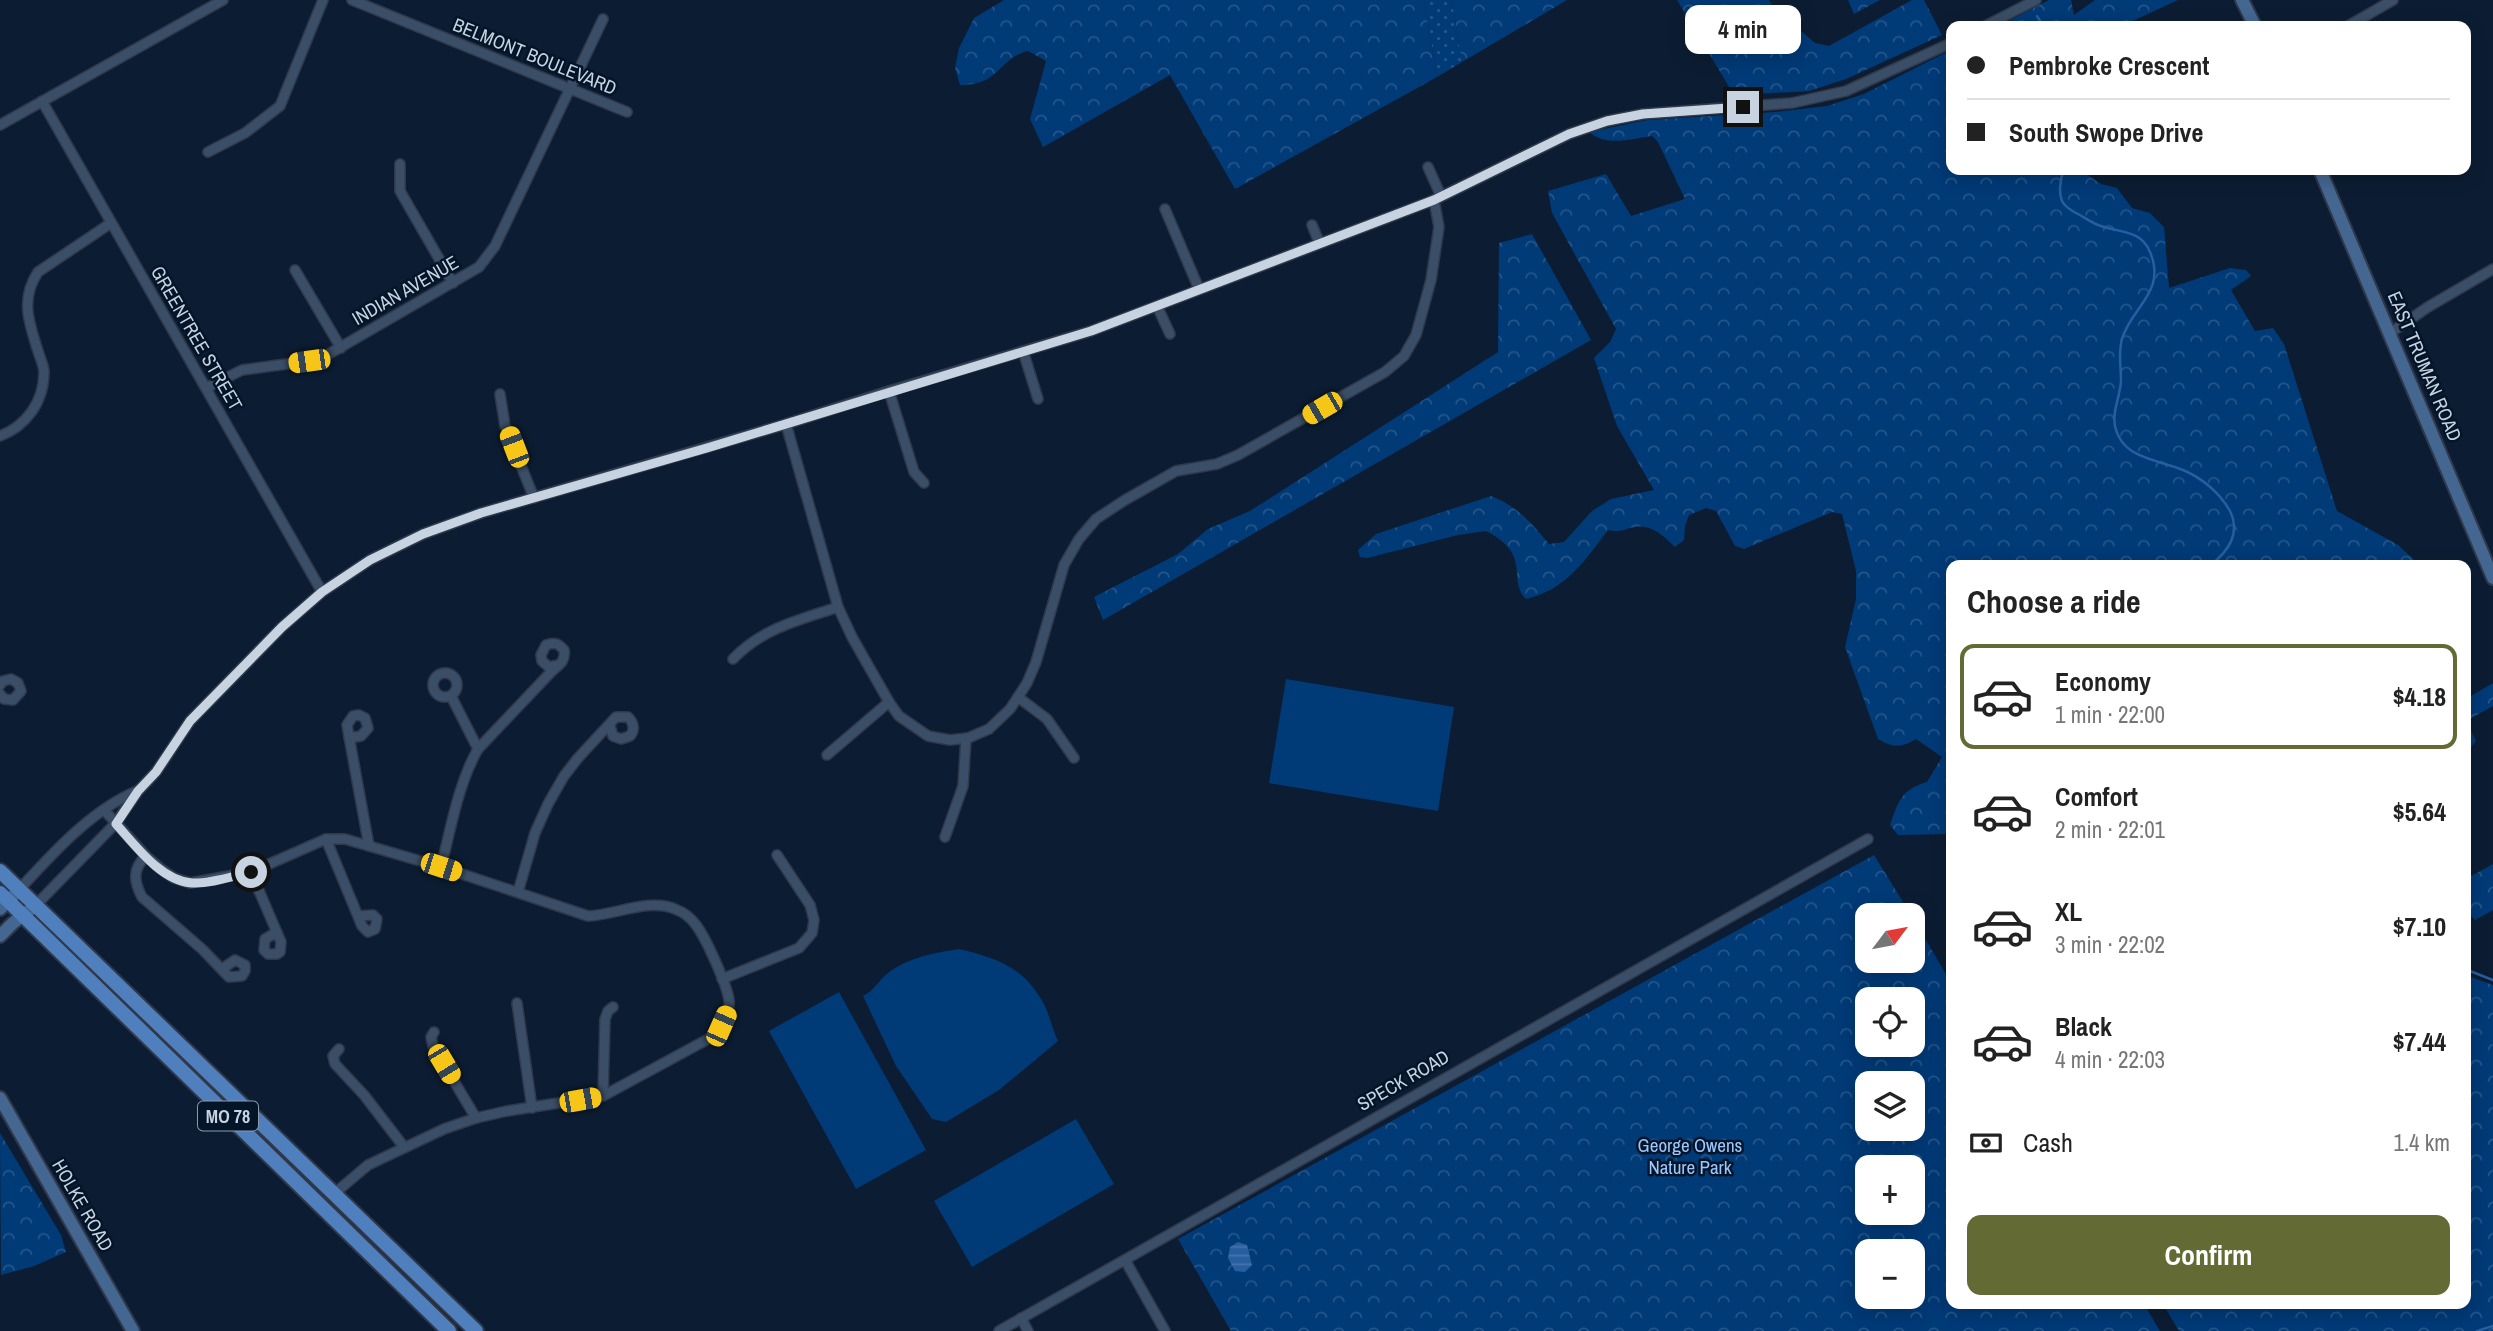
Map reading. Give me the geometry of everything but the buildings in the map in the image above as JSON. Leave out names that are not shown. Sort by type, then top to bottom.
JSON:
[{"type":"main road","points":[[2242,0],[2252,21]]},
{"type":"main road","name":"EAST TRUMAN ROAD","points":[[2322,175],[2493,578]]},
{"type":"main road","name":"MO 78","points":[[0,871],[7,899],[23,916],[449,1331]]},
{"type":"main road","name":"MO 78","points":[[7,899],[35,906],[476,1331]]},
{"type":"main road","points":[[0,936],[35,906]]},
{"type":"main road","name":"HOLKE ROAD","points":[[0,1098],[133,1331]]},
{"type":"street","points":[[0,125],[223,0]]},
{"type":"street","points":[[208,152],[244,133],[280,106],[323,0]]},
{"type":"street","name":"BELMONT BOULEVARD","points":[[352,0],[627,112]]},
{"type":"street","points":[[1995,21],[2036,0]]},
{"type":"street","points":[[2357,21],[2393,0]]},
{"type":"street","name":"INDIAN AVENUE","points":[[206,388],[242,370],[309,361],[341,348],[479,267],[495,246],[603,19]]},
{"type":"street","points":[[35,906],[116,824],[138,791],[156,772],[190,721],[282,627],[322,592],[370,560],[423,534],[481,513],[1091,331],[1438,198],[1569,134],[1607,121],[1643,114],[1792,103],[1846,91],[1946,45]]},
{"type":"street","name":"GREENTREE STREET","points":[[42,101],[322,592]]},
{"type":"street","points":[[400,163],[400,191],[453,283]]},
{"type":"street","points":[[786,424],[838,607],[898,716],[928,736],[950,740],[966,738],[989,729],[1010,709],[1027,683],[1036,662],[1063,565],[1079,539],[1096,520],[1176,471],[1217,464],[1237,455],[1385,372],[1404,356],[1416,335],[1431,280],[1439,227],[1438,198],[1428,167]]},
{"type":"street","points":[[1165,209],[1199,289]]},
{"type":"street","points":[[0,436],[18,428],[32,412],[41,393],[44,371],[26,307],[33,280],[38,272],[111,223]]},
{"type":"street","points":[[1312,225],[1319,242]]},
{"type":"street","points":[[2390,332],[2493,269]]},
{"type":"street","points":[[295,270],[341,348]]},
{"type":"street","points":[[1157,306],[1170,334]]},
{"type":"street","points":[[1023,351],[1038,399]]},
{"type":"street","points":[[889,391],[914,472],[924,483]]},
{"type":"street","points":[[500,394],[505,426],[534,498]]},
{"type":"street","points":[[733,659],[746,645],[766,631],[838,607]]},
{"type":"street","points":[[441,867],[462,788],[478,749],[559,665]]},
{"type":"street","points":[[0,685],[7,679],[18,683],[19,695],[8,701],[0,711]]},
{"type":"street","points":[[0,694],[8,701]]},
{"type":"street","points":[[451,696],[478,749]]},
{"type":"street","points":[[1018,697],[1047,719],[1074,758]]},
{"type":"street","points":[[827,755],[889,702]]},
{"type":"street","points":[[518,892],[535,833],[548,804],[578,758],[610,726]]},
{"type":"street","points":[[349,738],[369,846]]},
{"type":"street","points":[[945,837],[963,786],[966,738]]},
{"type":"street","points":[[7,899],[62,844],[103,810],[138,791]]},
{"type":"street","points":[[103,810],[146,856],[174,878],[190,883],[251,872],[326,839],[345,839],[441,867],[589,916],[608,915],[644,906],[676,909],[697,926],[722,979],[729,1001],[728,1012],[721,1026],[710,1038],[603,1096],[476,1118],[404,1147],[368,1165],[335,1193]]},
{"type":"street","points":[[326,839],[358,916]]},
{"type":"street","name":"SPECK ROAD","points":[[999,1331],[1868,839]]},
{"type":"street","points":[[722,979],[799,948],[812,933],[814,920],[810,905],[777,855]]},
{"type":"street","points":[[146,856],[135,872],[136,886],[142,897],[222,969]]},
{"type":"street","points":[[251,872],[277,932]]},
{"type":"street","points":[[517,1003],[532,1108]]},
{"type":"street","points":[[603,1096],[606,1019],[608,1011],[613,1007]]},
{"type":"street","points":[[434,1032],[431,1037],[433,1046],[476,1118]]},
{"type":"street","points":[[339,1049],[333,1056],[335,1064],[364,1095],[404,1147]]},
{"type":"street","points":[[1125,1260],[1164,1331]]},
{"type":"street","points":[[1021,1318],[1028,1331]]},
{"type":"green space","points":[[1004,0],[1424,0],[1437,77],[1235,189],[1170,75],[1043,147],[1030,119],[1046,61],[1028,51],[1010,59],[984,81],[960,85],[955,68],[959,48],[974,18]]},
{"type":"green space","points":[[1424,0],[1452,0],[1462,62],[1437,77]]},
{"type":"green space","points":[[1452,0],[1567,0],[1462,62]]},
{"type":"green space","points":[[1677,0],[1769,0],[1781,20],[1800,30],[1815,43],[1829,46],[1912,0],[1924,0],[1942,35],[1846,79],[1809,91],[1734,95]]},
{"type":"green space","points":[[1848,0],[1880,0],[1854,14]]},
{"type":"green space","points":[[2049,0],[2071,0],[2074,15],[2095,0],[2178,0],[2133,21],[2009,21]]},
{"type":"green space","points":[[1946,53],[1946,175],[2088,175],[2101,184],[2117,188],[2132,208],[2150,213],[2164,227],[2169,288],[2230,268],[2246,270],[2251,276],[2231,290],[2255,331],[2273,328],[2284,344],[2337,511],[2398,545],[2414,560],[1946,560],[1946,834],[1898,835],[1890,825],[1902,797],[1927,782],[1942,757],[1916,739],[1897,746],[1878,739],[1845,647],[1856,599],[1856,571],[1842,514],[1832,512],[1744,549],[1735,546],[1716,511],[1706,508],[1689,515],[1684,540],[1675,547],[1649,528],[1608,530],[1582,563],[1563,581],[1540,595],[1526,599],[1518,584],[1514,558],[1509,549],[1486,531],[1458,535],[1367,558],[1360,557],[1358,550],[1376,534],[1491,496],[1523,516],[1549,544],[1564,542],[1592,511],[1611,499],[1654,490],[1617,426],[1594,358],[1610,342],[1616,329],[1552,213],[1548,191],[1606,174],[1631,216],[1685,199],[1658,142],[1652,136],[1611,141],[1589,132],[1648,120],[1827,106],[1864,94]]},
{"type":"green space","points":[[1532,234],[1591,340],[1103,620],[1094,597],[1178,554],[1208,529],[1250,511],[1498,352],[1499,243]]},
{"type":"green space","points":[[1286,679],[1454,707],[1438,811],[1269,783]]},
{"type":"green space","points":[[2493,683],[2493,706],[2471,718],[2471,696]]},
{"type":"green space","points":[[2471,731],[2476,741],[2471,747]]},
{"type":"green space","name":"George Owens Nature Park","points":[[1874,855],[1904,903],[1855,903],[1855,973],[1925,973],[1925,939],[1946,974],[1946,1309],[2147,1309],[2160,1331],[1231,1331],[1178,1239]]},
{"type":"green space","points":[[2493,864],[2493,910],[2475,920],[2471,916],[2471,876]]},
{"type":"green space","points":[[959,949],[986,956],[1008,966],[1028,981],[1044,1004],[1058,1041],[999,1090],[946,1122],[932,1119],[896,1066],[863,996],[888,973],[904,963]]},
{"type":"green space","points":[[2471,977],[2493,985],[2493,1331],[2179,1331],[2166,1309],[2471,1309]]},
{"type":"green space","points":[[839,992],[926,1150],[856,1189],[769,1031]]},
{"type":"green space","points":[[1076,1119],[1114,1184],[972,1267],[934,1201]]},
{"type":"green space","points":[[0,1133],[61,1235],[66,1252],[34,1266],[1,1275]]},
{"type":"shaded area","points":[[1238,1242],[1247,1245],[1252,1265],[1245,1272],[1235,1271],[1228,1258],[1230,1247]]},
{"type":"waterway","points":[[2037,16],[2040,21]]},
{"type":"waterway","points":[[2062,175],[2060,193],[2067,207],[2098,225],[2136,236],[2150,252],[2154,266],[2151,289],[2126,328],[2121,344],[2121,381],[2115,416],[2116,430],[2131,450],[2190,473],[2210,487],[2226,504],[2233,519],[2233,535],[2227,548],[2216,560]]},
{"type":"waterway","points":[[2471,971],[2493,980]]},
{"type":"waterway","points":[[2477,1331],[2493,1326]]},
{"type":"route","points":[[251,872],[206,882],[190,883],[174,878],[146,856],[116,824],[138,791],[156,772],[190,721],[236,673],[322,592],[370,560],[423,534],[481,513],[587,484],[1091,331],[1434,200],[1569,134],[1607,121],[1643,114],[1743,107]]}]
